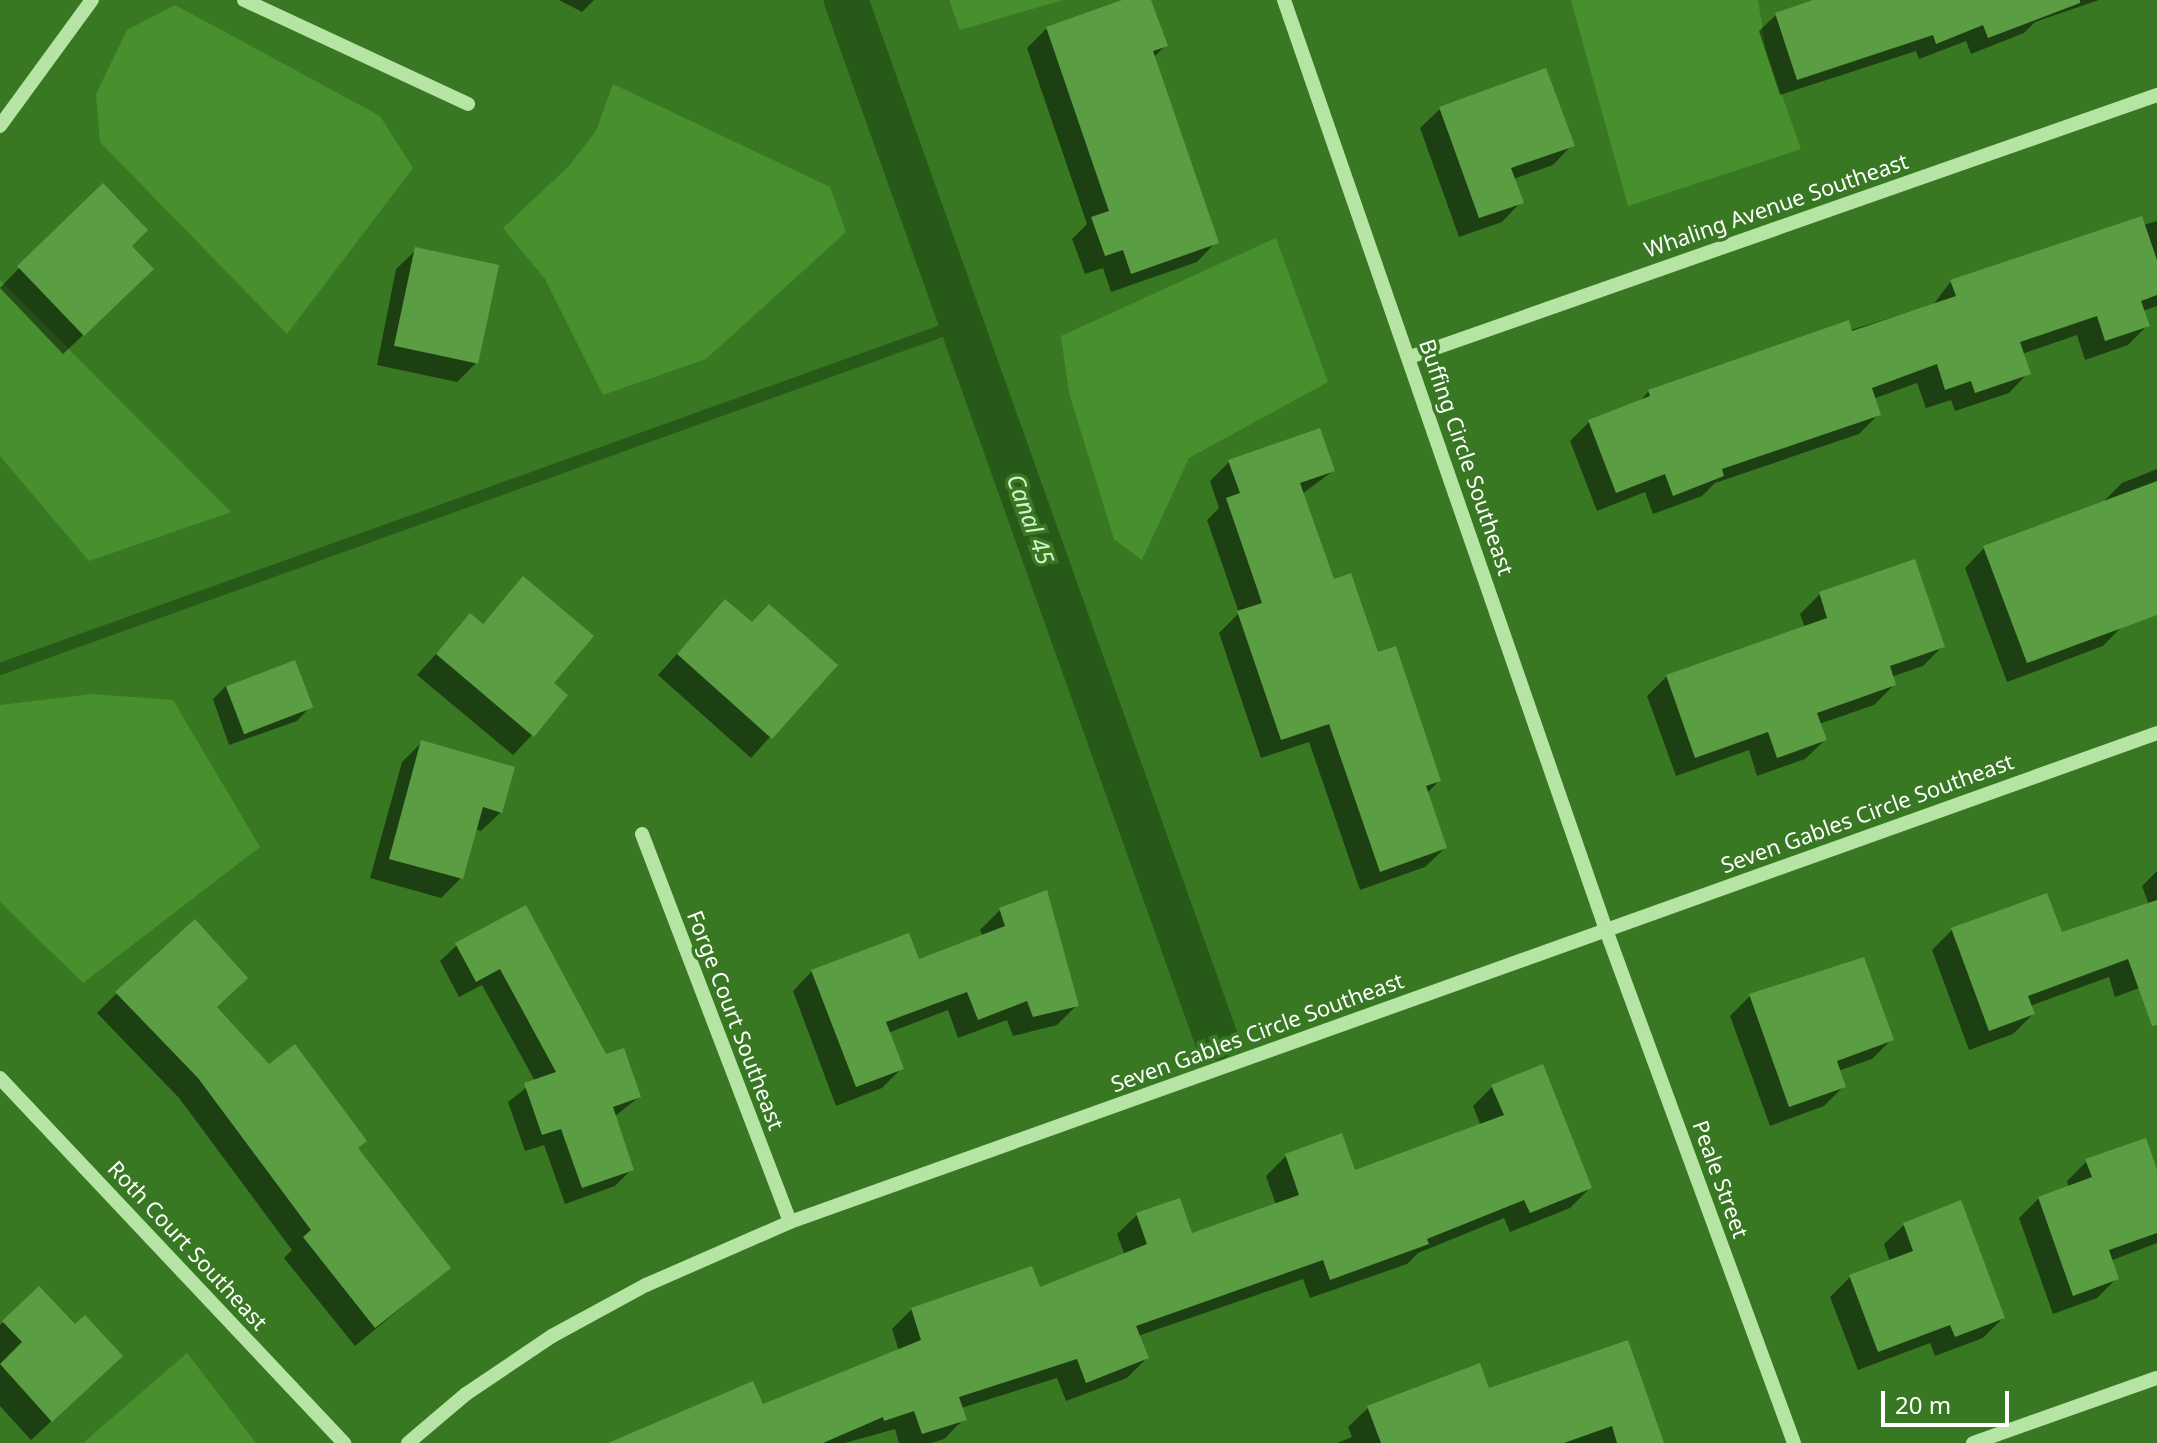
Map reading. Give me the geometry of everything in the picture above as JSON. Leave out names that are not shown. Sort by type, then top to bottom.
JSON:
[{"type":"street","points":[[0,126],[92,0]]},
{"type":"street","points":[[244,0],[468,104]]},
{"type":"street","name":"Buffing Circle Southeast","points":[[1284,0],[1606,930]]},
{"type":"street","name":"Whaling Avenue Southeast","points":[[1410,357],[2157,95]]},
{"type":"street","name":"Seven Gables Circle Southeast","points":[[408,1443],[466,1394],[552,1336],[646,1285],[790,1222],[2157,733]]},
{"type":"street","name":"Forge Court Southeast","points":[[642,834],[790,1222]]},
{"type":"street","name":"Peale Street","points":[[1606,930],[1794,1443]]},
{"type":"street","name":"Roth Court Southeast","points":[[0,1078],[344,1443]]},
{"type":"street","points":[[1973,1443],[2157,1378]]},
{"type":"green space","points":[[949,0],[1063,0],[960,30]]},
{"type":"green space","points":[[1571,0],[1758,0],[1766,50],[1801,149],[1628,206]]},
{"type":"green space","points":[[175,5],[380,116],[413,168],[287,334],[100,142],[96,94],[127,30]]},
{"type":"green space","points":[[613,84],[830,187],[846,232],[706,359],[603,395],[545,279],[503,228],[568,167],[596,131]]},
{"type":"green space","points":[[1276,238],[1328,382],[1189,458],[1142,560],[1114,539],[1069,393],[1061,336]]},
{"type":"green space","points":[[0,280],[231,512],[89,561],[0,456]]},
{"type":"green space","points":[[92,694],[173,700],[260,847],[83,983],[0,902],[0,705]]},
{"type":"green space","points":[[187,1353],[256,1443],[83,1443]]},
{"type":"building","points":[[1122,0],[1151,0],[1168,46],[1153,51],[1219,243],[1131,274],[1123,250],[1105,256],[1091,217],[1109,211],[1046,27]]},
{"type":"building","points":[[1813,0],[2080,0],[2080,3],[1988,38],[1983,25],[1936,44],[1933,35],[1797,80],[1775,13]]},
{"type":"building","points":[[1546,68],[1575,146],[1511,168],[1524,203],[1479,218],[1439,107]]},
{"type":"building","points":[[103,183],[148,230],[132,246],[154,269],[84,336],[17,266]]},
{"type":"building","points":[[2142,216],[2157,260],[2157,295],[2141,301],[2150,326],[2105,341],[2097,316],[2020,342],[2031,374],[1975,393],[1971,381],[1945,390],[1937,364],[1872,388],[1881,415],[1722,469],[1724,476],[1673,496],[1665,474],[1616,493],[1588,420],[1650,396],[1648,390],[1849,320],[1852,331],[1956,296],[1950,280]]},
{"type":"building","points":[[415,247],[499,265],[478,364],[394,346]]},
{"type":"building","points":[[1320,428],[1335,471],[1300,483],[1334,579],[1351,573],[1378,652],[1396,646],[1441,781],[1426,786],[1447,848],[1380,872],[1329,724],[1281,740],[1237,611],[1262,603],[1226,498],[1240,493],[1228,460]]},
{"type":"building","points":[[2157,481],[2157,615],[2027,663],[1983,546]]},
{"type":"building","points":[[1915,559],[1945,647],[1890,666],[1896,685],[1817,713],[1827,740],[1777,758],[1768,732],[1695,758],[1666,675],[1827,618],[1819,592]]},
{"type":"building","points":[[523,576],[594,636],[554,683],[568,695],[534,737],[436,654],[470,613],[483,624]]},
{"type":"building","points":[[725,599],[752,622],[769,604],[838,665],[772,739],[677,654]]},
{"type":"building","points":[[295,660],[313,708],[244,734],[226,687]]},
{"type":"building","points":[[421,740],[515,767],[502,813],[483,807],[463,879],[389,859]]},
{"type":"building","points":[[1047,890],[1079,1006],[1033,1017],[1027,1001],[978,1020],[967,992],[886,1022],[904,1069],[856,1087],[811,970],[909,933],[919,959],[1005,926],[999,908]]},
{"type":"building","points":[[2047,893],[2062,932],[2157,900],[2157,1025],[2152,1026],[2128,959],[2028,996],[2035,1014],[1989,1031],[1951,928]]},
{"type":"building","points":[[526,905],[606,1054],[624,1048],[641,1097],[613,1107],[634,1170],[582,1188],[561,1129],[542,1135],[524,1083],[556,1072],[500,969],[476,982],[455,943]]},
{"type":"building","points":[[195,919],[248,978],[217,1007],[269,1064],[295,1044],[367,1141],[358,1148],[451,1268],[375,1328],[303,1237],[311,1230],[198,1078],[115,992]]},
{"type":"building","points":[[1864,957],[1894,1040],[1837,1061],[1846,1087],[1789,1107],[1749,994]]},
{"type":"building","points":[[1543,1064],[1592,1188],[1530,1213],[1524,1200],[1427,1239],[1429,1244],[1330,1280],[1323,1260],[1136,1326],[1149,1358],[1086,1383],[1077,1359],[959,1397],[967,1420],[922,1434],[914,1411],[884,1421],[883,1417],[823,1443],[608,1443],[753,1381],[763,1404],[921,1340],[911,1308],[1032,1266],[1040,1287],[1147,1244],[1136,1213],[1180,1198],[1192,1233],[1299,1195],[1285,1154],[1342,1133],[1355,1170],[1504,1115],[1491,1085]]},
{"type":"building","points":[[2146,1138],[2157,1170],[2157,1233],[2109,1250],[2119,1279],[2073,1296],[2038,1197],[2092,1177],[2085,1159]]},
{"type":"building","points":[[1961,1200],[2005,1318],[1955,1337],[1950,1325],[1878,1352],[1849,1275],[1913,1251],[1903,1223]]},
{"type":"building","points":[[39,1286],[75,1324],[85,1315],[123,1356],[52,1422],[0,1364],[22,1342],[2,1321]]},
{"type":"building","points":[[1628,1340],[1664,1443],[1617,1443],[1612,1426],[1564,1443],[1381,1443],[1367,1406],[1480,1363],[1489,1388]]},
{"type":"waterway","name":"Canal 45","points":[[846,0],[1216,1038]]},
{"type":"waterway","points":[[0,669],[961,324]]}]
